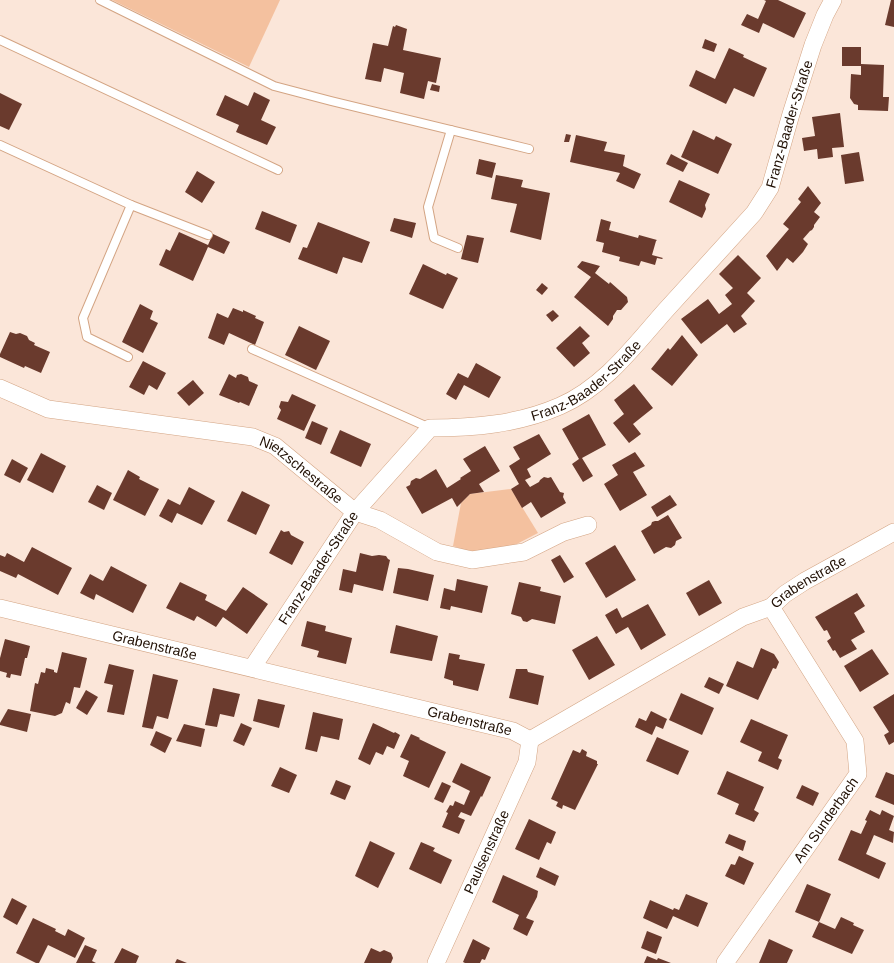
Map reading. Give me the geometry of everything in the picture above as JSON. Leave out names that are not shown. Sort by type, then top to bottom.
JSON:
[{"type":"street","name":"Franz-Baader-Straße","points":[[252,668],[355,512],[430,428],[468,428],[520,420],[561,406],[594,386],[624,357],[754,212],[770,188],[813,45],[825,15],[833,0]]},
{"type":"street","name":"Nietzschestraße","points":[[0,388],[48,409],[253,438],[275,446],[355,512],[380,520],[437,552],[472,560],[524,552],[564,532],[588,525]]},
{"type":"street","name":"Grabenstraße","points":[[0,608],[512,731],[530,740],[743,617],[771,607],[785,594],[805,581],[894,532]]},
{"type":"street","name":"Am Sunderbach","points":[[725,963],[858,774],[855,741],[771,607]]},
{"type":"street","name":"Paulsenstraße","points":[[436,963],[527,762],[530,740]]},
{"type":"lane","points":[[100,0],[274,86],[529,149]]},
{"type":"lane","points":[[0,40],[278,170]]},
{"type":"lane","points":[[451,130],[428,207],[434,238],[458,248]]},
{"type":"lane","points":[[0,145],[131,205],[208,235]]},
{"type":"lane","points":[[128,357],[87,337],[84,318],[131,205]]},
{"type":"lane","points":[[252,349],[430,428]]},
{"type":"shaded area","points":[[112,0],[280,0],[249,67]]},
{"type":"shaded area","points":[[511,489],[538,533],[511,547],[481,552],[465,550],[453,546],[461,503],[470,494]]},
{"type":"building","points":[[764,0],[778,0],[806,13],[794,38],[763,23],[759,33],[741,25],[747,14],[758,19],[766,1]]},
{"type":"building","points":[[891,0],[894,0],[894,27],[885,25]]},
{"type":"building","points":[[396,25],[407,29],[403,50],[441,58],[436,83],[428,81],[424,99],[400,93],[404,73],[384,68],[381,82],[365,79],[373,43],[388,46],[393,26],[395,27]]},
{"type":"building","points":[[705,39],[717,44],[714,52],[702,48]]},
{"type":"building","points":[[842,47],[861,47],[861,64],[884,65],[883,97],[889,97],[888,111],[858,110],[858,105],[854,104],[850,98],[851,74],[861,75],[861,66],[842,66]]},
{"type":"building","points":[[729,48],[744,55],[743,57],[767,68],[754,97],[734,88],[726,104],[689,86],[696,70],[715,79]]},
{"type":"building","points":[[432,84],[440,86],[439,92],[430,90]]},
{"type":"building","points":[[254,92],[270,100],[261,120],[276,127],[267,145],[236,132],[239,125],[216,115],[225,95],[248,106]]},
{"type":"building","points":[[0,93],[22,104],[9,130],[0,126]]},
{"type":"building","points":[[840,113],[844,147],[832,148],[833,157],[818,159],[817,149],[804,151],[802,138],[815,136],[812,117]]},
{"type":"building","points":[[693,130],[714,140],[716,136],[732,144],[718,174],[681,157]]},
{"type":"building","points":[[566,134],[571,135],[569,142],[564,142]]},
{"type":"building","points":[[576,135],[607,142],[604,151],[625,155],[623,166],[641,174],[634,189],[616,181],[620,173],[570,162]]},
{"type":"building","points":[[859,152],[864,181],[845,184],[841,155]]},
{"type":"building","points":[[671,154],[688,163],[683,172],[666,164]]},
{"type":"building","points":[[479,159],[496,163],[492,178],[476,174]]},
{"type":"building","points":[[197,171],[215,182],[202,203],[185,192]]},
{"type":"building","points":[[496,175],[523,180],[521,187],[550,193],[541,240],[510,232],[517,204],[491,199]]},
{"type":"building","points":[[679,180],[710,194],[705,205],[706,209],[702,218],[669,202]]},
{"type":"building","points":[[808,186],[821,203],[814,212],[820,217],[812,230],[803,239],[808,244],[803,252],[793,263],[787,258],[777,271],[766,256],[789,229],[783,224],[801,202],[798,199]]},
{"type":"building","points":[[262,211],[297,225],[290,243],[255,229]]},
{"type":"building","points":[[394,218],[416,223],[412,238],[390,231]]},
{"type":"building","points":[[601,219],[611,222],[609,230],[638,238],[639,235],[657,240],[652,255],[663,258],[657,258],[655,265],[641,261],[639,266],[619,261],[620,257],[602,252],[604,243],[596,241]]},
{"type":"building","points":[[318,222],[370,242],[362,263],[343,257],[337,274],[298,259],[303,247],[307,248]]},
{"type":"building","points":[[179,232],[208,245],[213,234],[230,242],[224,254],[208,247],[193,281],[159,265],[166,249],[170,251]]},
{"type":"building","points":[[467,235],[484,238],[478,263],[461,259]]},
{"type":"building","points":[[738,255],[761,278],[747,293],[755,301],[741,316],[747,324],[734,333],[727,324],[701,344],[681,319],[708,299],[719,314],[732,304],[725,295],[733,288],[719,274]]},
{"type":"building","points":[[582,261],[600,266],[595,273],[609,284],[610,282],[627,297],[628,302],[621,310],[617,310],[608,326],[574,297],[591,277],[577,267]]},
{"type":"building","points":[[423,264],[446,275],[447,273],[458,278],[443,309],[409,294]]},
{"type":"building","points":[[542,283],[548,288],[542,295],[536,290]]},
{"type":"building","points":[[140,304],[153,311],[150,319],[158,323],[143,353],[122,342]]},
{"type":"building","points":[[233,308],[243,312],[243,310],[256,316],[255,318],[264,322],[255,345],[229,333],[224,345],[208,338],[217,313],[228,318]]},
{"type":"building","points":[[553,310],[559,316],[552,322],[546,315]]},
{"type":"building","points":[[299,326],[330,341],[316,370],[285,355]]},
{"type":"building","points":[[580,326],[590,336],[582,343],[590,353],[574,367],[556,348]]},
{"type":"building","points":[[10,332],[16,334],[20,333],[27,336],[29,340],[35,343],[34,345],[50,352],[41,373],[25,366],[24,368],[0,357]]},
{"type":"building","points":[[682,335],[698,355],[672,386],[651,369],[668,348],[670,350]]},
{"type":"building","points":[[143,361],[166,373],[157,390],[149,385],[144,395],[129,387]]},
{"type":"building","points":[[476,363],[501,377],[489,398],[464,385],[456,400],[446,394],[458,373],[468,378]]},
{"type":"building","points":[[229,374],[236,378],[237,375],[241,374],[248,377],[249,381],[258,385],[249,406],[219,395]]},
{"type":"building","points":[[193,380],[204,393],[189,406],[177,393]]},
{"type":"building","points":[[634,384],[653,408],[633,424],[641,434],[629,443],[613,423],[624,414],[614,400]]},
{"type":"building","points":[[292,394],[316,405],[304,431],[277,419],[281,410],[279,407],[281,401],[288,402]]},
{"type":"building","points":[[589,414],[606,445],[582,458],[593,476],[583,482],[572,464],[579,459],[562,429]]},
{"type":"building","points":[[312,421],[328,428],[321,445],[305,438]]},
{"type":"building","points":[[340,430],[371,444],[361,467],[330,453]]},
{"type":"building","points":[[539,434],[551,454],[527,469],[531,477],[525,480],[530,487],[544,477],[551,477],[560,492],[564,493],[563,497],[566,503],[541,518],[531,502],[522,508],[511,489],[519,484],[509,466],[520,459],[513,447]]},
{"type":"building","points":[[485,446],[500,471],[479,484],[484,492],[470,494],[457,507],[452,498],[422,514],[406,487],[410,485],[411,481],[416,478],[420,479],[436,469],[447,488],[471,471],[463,459]]},
{"type":"building","points":[[635,452],[645,466],[633,472],[647,495],[620,511],[604,484],[618,475],[612,465]]},
{"type":"building","points":[[41,453],[66,466],[53,493],[27,480]]},
{"type":"building","points":[[12,459],[28,468],[20,483],[4,475]]},
{"type":"building","points":[[128,470],[140,477],[139,479],[159,489],[145,516],[113,500]]},
{"type":"building","points":[[97,485],[112,493],[104,510],[88,502]]},
{"type":"building","points":[[189,487],[215,501],[202,525],[177,513],[172,523],[159,516],[168,499],[180,505]]},
{"type":"building","points":[[242,491],[270,505],[256,535],[227,521]]},
{"type":"building","points":[[670,495],[677,505],[657,517],[651,507]]},
{"type":"building","points":[[668,515],[682,538],[676,541],[675,545],[671,548],[666,547],[654,554],[641,531],[651,525],[652,522],[658,521]]},
{"type":"building","points":[[281,530],[284,532],[289,531],[291,535],[304,542],[292,565],[269,553]]},
{"type":"building","points":[[615,545],[636,580],[606,598],[585,563]]},
{"type":"building","points":[[32,547],[72,568],[58,595],[18,574],[16,578],[0,571],[0,555],[5,557],[7,553],[24,562]]},
{"type":"building","points":[[360,553],[372,556],[386,556],[390,560],[383,591],[354,584],[352,593],[339,590],[343,569],[356,572]]},
{"type":"building","points":[[560,555],[574,577],[564,583],[551,560]]},
{"type":"building","points":[[111,566],[147,585],[133,613],[96,594],[94,600],[80,593],[90,574],[103,581]]},
{"type":"building","points":[[398,568],[434,575],[428,601],[393,593]]},
{"type":"building","points":[[457,579],[488,586],[482,613],[451,606],[450,610],[440,608],[444,588],[455,591]]},
{"type":"building","points":[[709,580],[722,603],[699,616],[686,593]]},
{"type":"building","points":[[180,582],[207,595],[205,600],[226,611],[243,587],[268,604],[247,634],[223,617],[216,627],[197,616],[194,621],[166,608]]},
{"type":"building","points":[[519,582],[541,587],[540,591],[561,596],[555,624],[532,619],[527,622],[523,621],[521,617],[511,614]]},
{"type":"building","points":[[857,593],[865,606],[854,613],[865,632],[851,640],[857,649],[840,658],[835,650],[833,651],[827,641],[831,638],[827,630],[824,631],[815,617]]},
{"type":"building","points":[[648,604],[666,635],[641,650],[628,627],[616,634],[605,615],[617,608],[622,618]]},
{"type":"building","points":[[307,621],[326,626],[325,631],[352,638],[346,664],[317,657],[319,651],[301,646]]},
{"type":"building","points":[[396,625],[438,636],[432,661],[390,653]]},
{"type":"building","points":[[597,636],[615,665],[589,680],[572,650]]},
{"type":"building","points":[[5,639],[30,646],[27,658],[25,658],[21,676],[11,674],[10,678],[6,677],[7,673],[0,671],[0,658]]},
{"type":"building","points":[[761,648],[774,654],[779,662],[776,669],[773,668],[758,700],[726,686],[737,661],[753,668]]},
{"type":"building","points":[[872,649],[889,674],[860,692],[844,666]]},
{"type":"building","points":[[62,652],[87,658],[80,688],[74,687],[70,704],[66,702],[62,713],[55,716],[30,711],[35,683],[38,684],[41,672],[45,673],[46,668],[54,670],[54,672],[57,673]]},
{"type":"building","points":[[449,653],[460,655],[459,659],[485,664],[478,691],[453,685],[453,681],[444,678]]},
{"type":"building","points":[[109,664],[134,670],[124,715],[107,712],[113,685],[104,683]]},
{"type":"building","points":[[516,669],[527,669],[528,672],[544,676],[538,705],[509,698]]},
{"type":"building","points":[[153,674],[178,680],[168,719],[157,716],[153,729],[142,727]]},
{"type":"building","points":[[709,677],[724,684],[719,694],[704,687]]},
{"type":"building","points":[[213,688],[240,694],[234,717],[220,714],[217,727],[205,725]]},
{"type":"building","points":[[86,690],[98,697],[87,715],[76,708]]},
{"type":"building","points":[[681,693],[714,708],[702,735],[669,720]]},
{"type":"building","points":[[894,694],[894,742],[889,745],[884,735],[889,732],[873,707]]},
{"type":"building","points":[[258,699],[285,705],[279,728],[253,721]]},
{"type":"building","points":[[8,709],[31,714],[27,732],[0,725]]},
{"type":"building","points":[[651,711],[667,719],[663,729],[656,726],[652,735],[635,727],[639,718],[646,721]]},
{"type":"building","points":[[313,712],[343,719],[339,740],[321,736],[317,752],[305,749]]},
{"type":"building","points":[[751,719],[788,735],[778,758],[782,760],[778,770],[758,761],[762,752],[740,742]]},
{"type":"building","points":[[241,723],[252,728],[244,746],[233,741]]},
{"type":"building","points":[[373,723],[400,735],[394,749],[387,746],[383,755],[376,752],[370,765],[358,759]]},
{"type":"building","points":[[184,724],[205,729],[201,747],[176,741]]},
{"type":"building","points":[[156,731],[172,738],[165,753],[150,745]]},
{"type":"building","points":[[411,734],[446,752],[429,788],[403,776],[409,761],[400,757]]},
{"type":"building","points":[[657,737],[689,751],[678,775],[646,761]]},
{"type":"building","points":[[582,749],[587,752],[586,756],[597,761],[598,764],[575,810],[563,805],[562,809],[556,806],[558,802],[551,799],[573,750],[580,753]]},
{"type":"building","points":[[461,763],[491,777],[471,816],[461,812],[458,817],[465,820],[459,834],[442,827],[448,813],[446,812],[450,805],[453,806],[455,801],[464,805],[470,791],[452,782]]},
{"type":"building","points":[[280,767],[297,775],[289,793],[271,786]]},
{"type":"building","points":[[727,771],[764,787],[754,810],[759,813],[754,822],[735,814],[739,804],[717,794]]},
{"type":"building","points":[[886,772],[894,775],[894,805],[875,797]]},
{"type":"building","points":[[336,780],[351,786],[345,800],[330,794]]},
{"type":"building","points":[[442,782],[451,786],[443,803],[434,799]]},
{"type":"building","points":[[802,785],[819,793],[813,806],[796,798]]},
{"type":"building","points":[[870,810],[880,815],[882,810],[894,816],[889,830],[894,832],[893,843],[874,835],[866,854],[886,863],[879,879],[838,860],[851,830],[861,834]]},
{"type":"building","points":[[529,819],[556,832],[551,844],[547,842],[539,860],[515,849]]},
{"type":"building","points":[[729,834],[746,841],[743,851],[725,843]]},
{"type":"building","points":[[370,841],[395,853],[378,888],[355,876]]},
{"type":"building","points":[[421,842],[435,848],[433,851],[452,860],[441,884],[409,869]]},
{"type":"building","points":[[739,856],[754,863],[744,885],[725,876],[731,864],[735,865]]},
{"type":"building","points":[[540,867],[559,876],[555,886],[536,877]]},
{"type":"building","points":[[503,875],[538,891],[537,897],[526,918],[534,921],[527,936],[513,929],[519,915],[492,902]]},
{"type":"building","points":[[807,884],[831,894],[819,922],[795,912]]},
{"type":"building","points":[[686,894],[708,903],[698,927],[673,916],[667,929],[643,918],[650,900],[673,910],[674,908],[679,910]]},
{"type":"building","points":[[12,898],[27,906],[17,925],[3,917]]},
{"type":"building","points":[[841,917],[864,930],[852,954],[812,937],[819,922],[835,929]]},
{"type":"building","points":[[33,918],[56,929],[55,931],[65,936],[68,929],[85,938],[75,958],[48,945],[39,963],[16,953]]},
{"type":"building","points":[[647,931],[662,937],[656,954],[641,948]]},
{"type":"building","points":[[473,939],[490,948],[485,960],[482,959],[480,963],[465,963],[463,962]]},
{"type":"building","points":[[769,939],[793,950],[787,963],[759,963]]},
{"type":"building","points":[[85,945],[97,950],[92,961],[96,963],[76,963]]},
{"type":"building","points":[[122,948],[139,956],[136,963],[114,963]]},
{"type":"building","points":[[371,948],[380,952],[384,950],[391,953],[393,958],[391,963],[364,963]]},
{"type":"building","points":[[647,956],[657,960],[658,958],[671,963],[644,963]]},
{"type":"building","points":[[177,959],[187,963],[175,963]]}]
